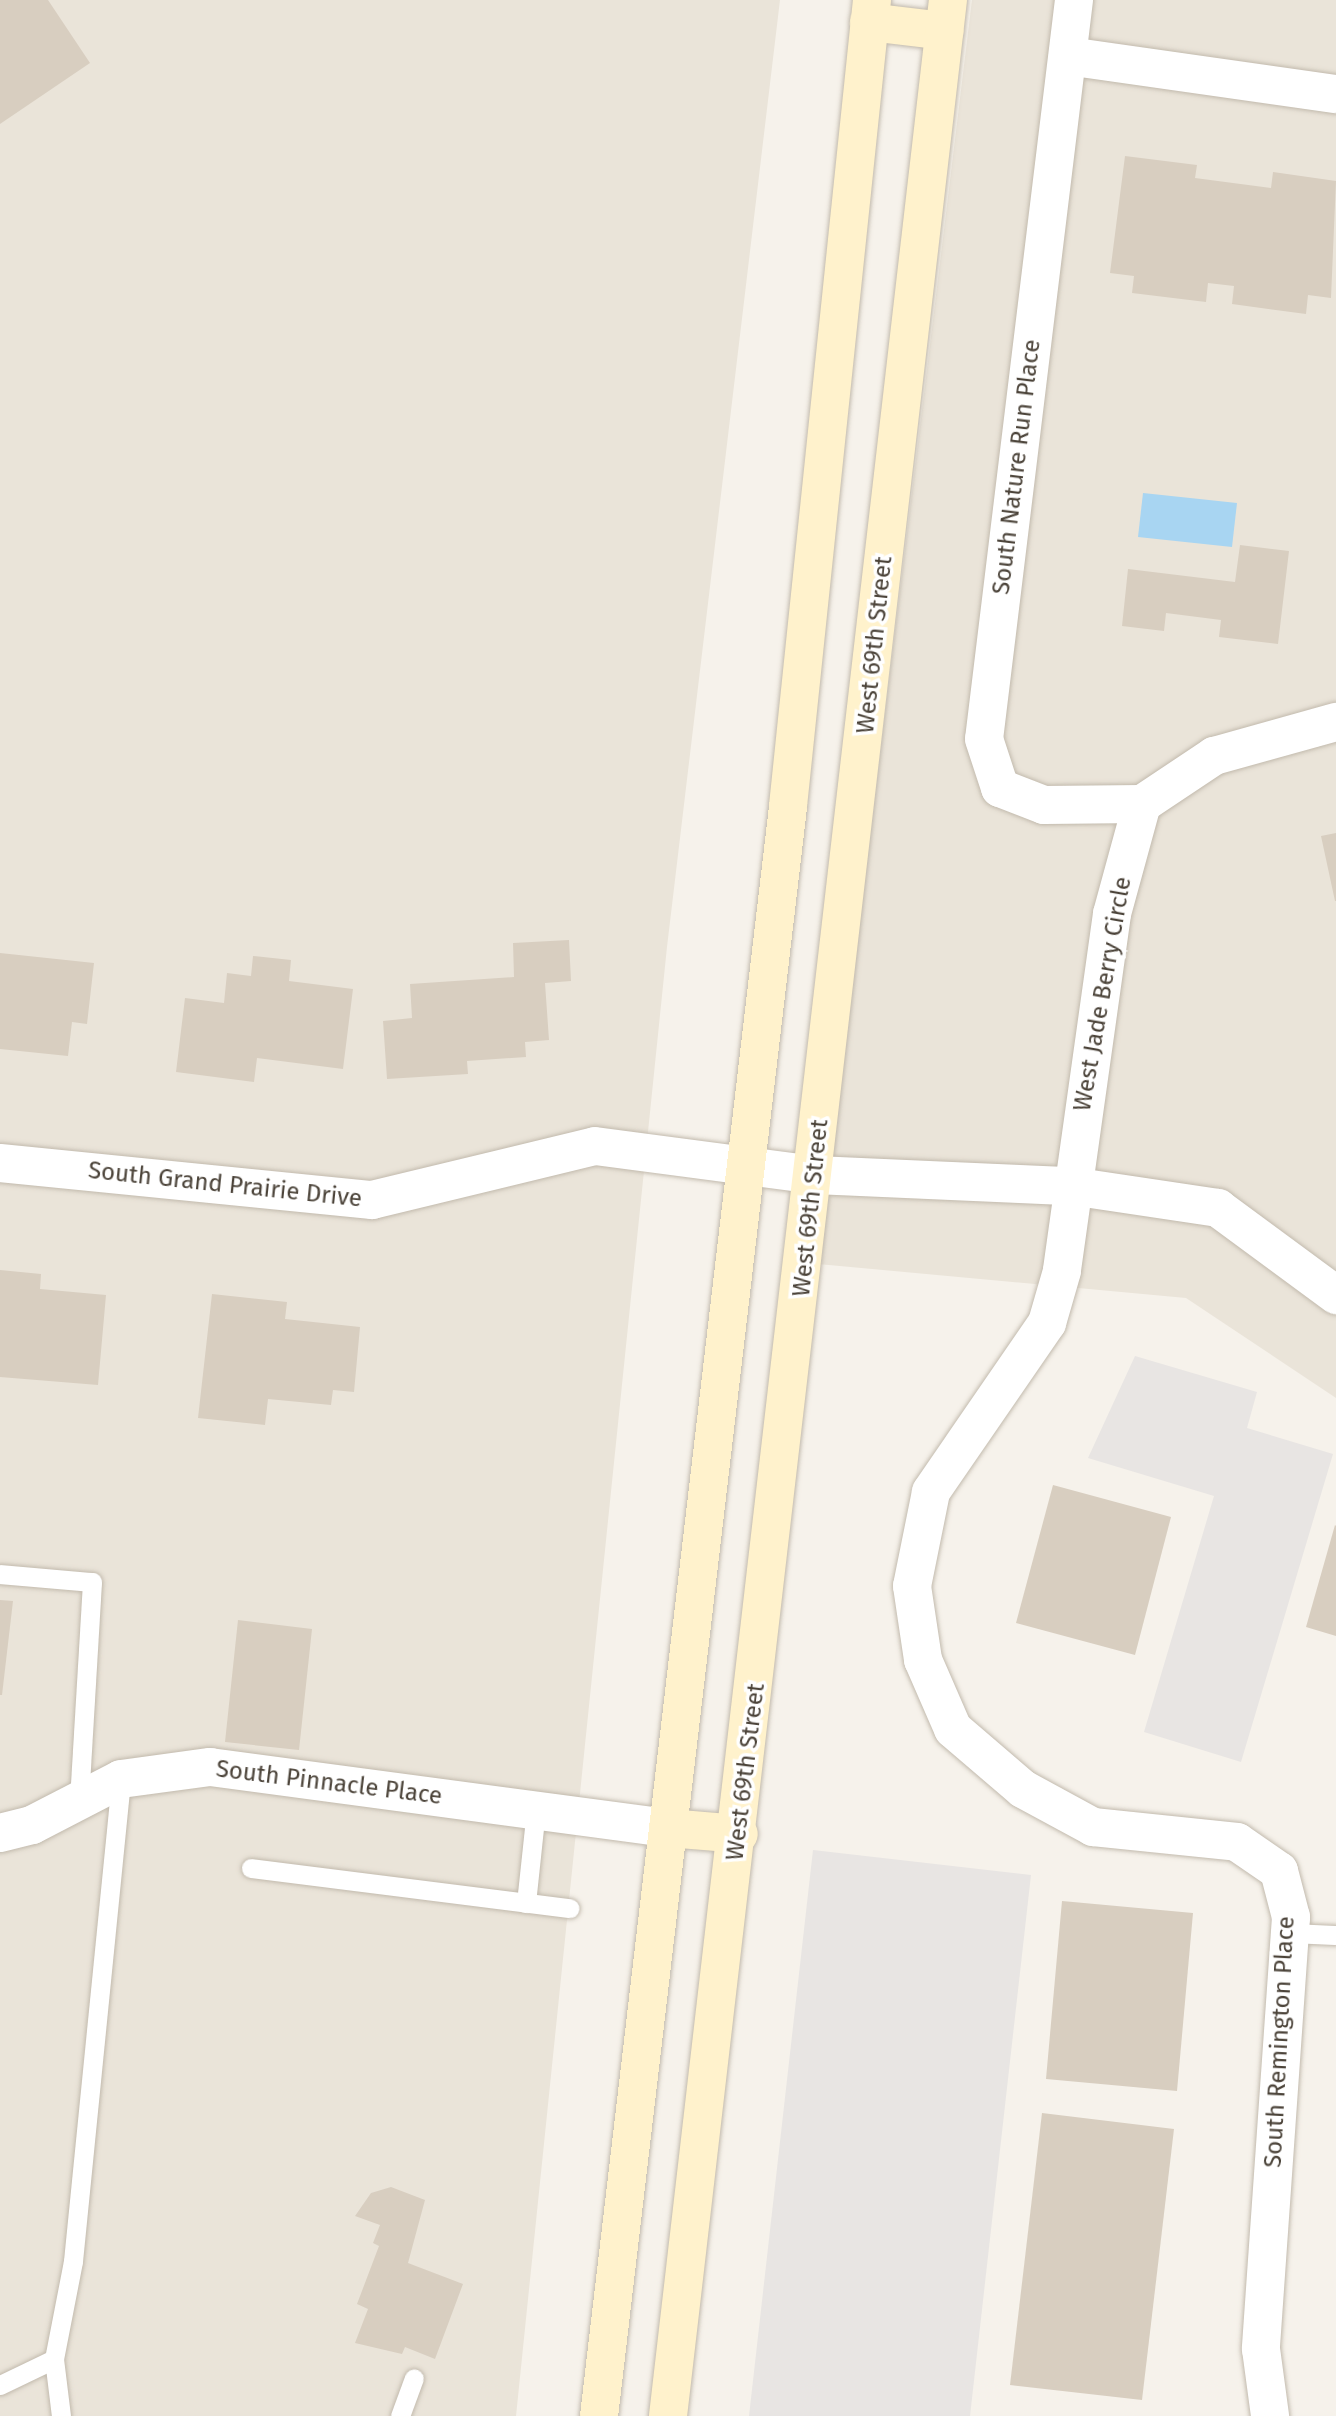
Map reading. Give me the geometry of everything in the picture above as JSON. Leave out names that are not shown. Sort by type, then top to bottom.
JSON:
[{"type":"main road","points":[[599,2416],[745,1167],[870,11],[946,16]]},
{"type":"main road","name":"West 69th Street","points":[[668,2416],[739,1834],[946,16]]},
{"type":"main road","points":[[668,1828],[739,1834]]},
{"type":"street","name":"South Nature Run Place","points":[[1074,0],[984,739],[1000,788],[1044,805],[1142,804]]},
{"type":"street","points":[[1068,56],[1336,93]]},
{"type":"street","points":[[1142,804],[1214,756],[1336,722]]},
{"type":"street","name":"West Jade Berry Circle","points":[[1071,1185],[1112,914],[1142,804]]},
{"type":"street","name":"South Grand Prairie Drive","points":[[0,1163],[372,1200],[595,1146],[815,1175],[1071,1185],[1218,1208],[1336,1294]]},
{"type":"street","name":"South Remington Place","points":[[1071,1185],[1062,1271],[1047,1323],[931,1492],[912,1586],[923,1660],[953,1729],[1023,1789],[1093,1827],[1237,1843],[1279,1871],[1290,1933],[1261,2349],[1270,2416]]},
{"type":"street","name":"South Pinnacle Place","points":[[0,1833],[32,1825],[121,1779],[210,1767],[668,1828]]},
{"type":"lane","points":[[0,1574],[92,1582],[79,1801]]},
{"type":"lane","points":[[61,2416],[54,2359],[76,2234],[121,1779]]},
{"type":"lane","points":[[526,1903],[536,1810]]},
{"type":"lane","points":[[251,1868],[569,1908]]},
{"type":"lane","points":[[1290,1933],[1336,1935]]},
{"type":"lane","points":[[0,2385],[54,2359]]},
{"type":"lane","points":[[400,2416],[414,2378]]},
{"type":"shaded area","points":[[0,0],[780,0],[667,947],[516,2416],[0,2416]]},
{"type":"shaded area","points":[[972,0],[1336,0],[1336,1398],[1186,1298],[818,1264]]},
{"type":"shaded area","points":[[1135,1356],[1257,1392],[1247,1428],[1333,1454],[1241,1762],[1144,1732],[1214,1496],[1088,1458]]},
{"type":"shaded area","points":[[813,1850],[1031,1875],[970,2416],[749,2416]]},
{"type":"water","points":[[1143,493],[1237,503],[1232,547],[1138,537]]},
{"type":"building","points":[[0,0],[48,0],[90,63],[0,124]]},
{"type":"building","points":[[1125,156],[1197,165],[1195,178],[1271,188],[1273,172],[1336,181],[1331,298],[1308,295],[1306,314],[1232,304],[1234,286],[1208,283],[1206,302],[1132,293],[1134,276],[1110,273]]},
{"type":"building","points":[[1240,545],[1289,551],[1278,644],[1219,637],[1221,620],[1166,613],[1164,631],[1122,626],[1128,569],[1235,582]]},
{"type":"building","points":[[1336,833],[1336,901],[1335,901],[1321,836]]},
{"type":"building","points":[[569,940],[571,981],[545,983],[549,1040],[525,1042],[526,1057],[467,1061],[468,1074],[387,1079],[383,1021],[412,1018],[410,984],[514,977],[513,943]]},
{"type":"building","points":[[0,953],[94,963],[87,1024],[72,1022],[68,1056],[0,1049]]},
{"type":"building","points":[[253,956],[291,960],[289,981],[353,989],[343,1069],[257,1058],[254,1082],[176,1072],[185,998],[224,1003],[227,973],[251,976]]},
{"type":"building","points":[[0,1270],[41,1274],[40,1289],[106,1295],[98,1385],[0,1377]]},
{"type":"building","points":[[212,1294],[287,1302],[285,1319],[360,1327],[354,1392],[333,1390],[331,1405],[268,1399],[265,1425],[198,1418]]},
{"type":"building","points":[[1053,1485],[1171,1517],[1135,1655],[1016,1623]]},
{"type":"building","points":[[1336,1526],[1336,1636],[1306,1627]]},
{"type":"building","points":[[0,1600],[13,1601],[2,1695],[0,1695]]},
{"type":"building","points":[[238,1620],[312,1629],[299,1750],[225,1742]]},
{"type":"building","points":[[1062,1901],[1193,1913],[1177,2091],[1046,2079]]},
{"type":"building","points":[[1042,2113],[1174,2129],[1142,2400],[1010,2385]]},
{"type":"building","points":[[391,2187],[425,2200],[408,2263],[463,2284],[435,2359],[405,2347],[402,2354],[355,2343],[368,2309],[357,2304],[379,2246],[373,2243],[380,2225],[355,2216],[371,2193]]}]
